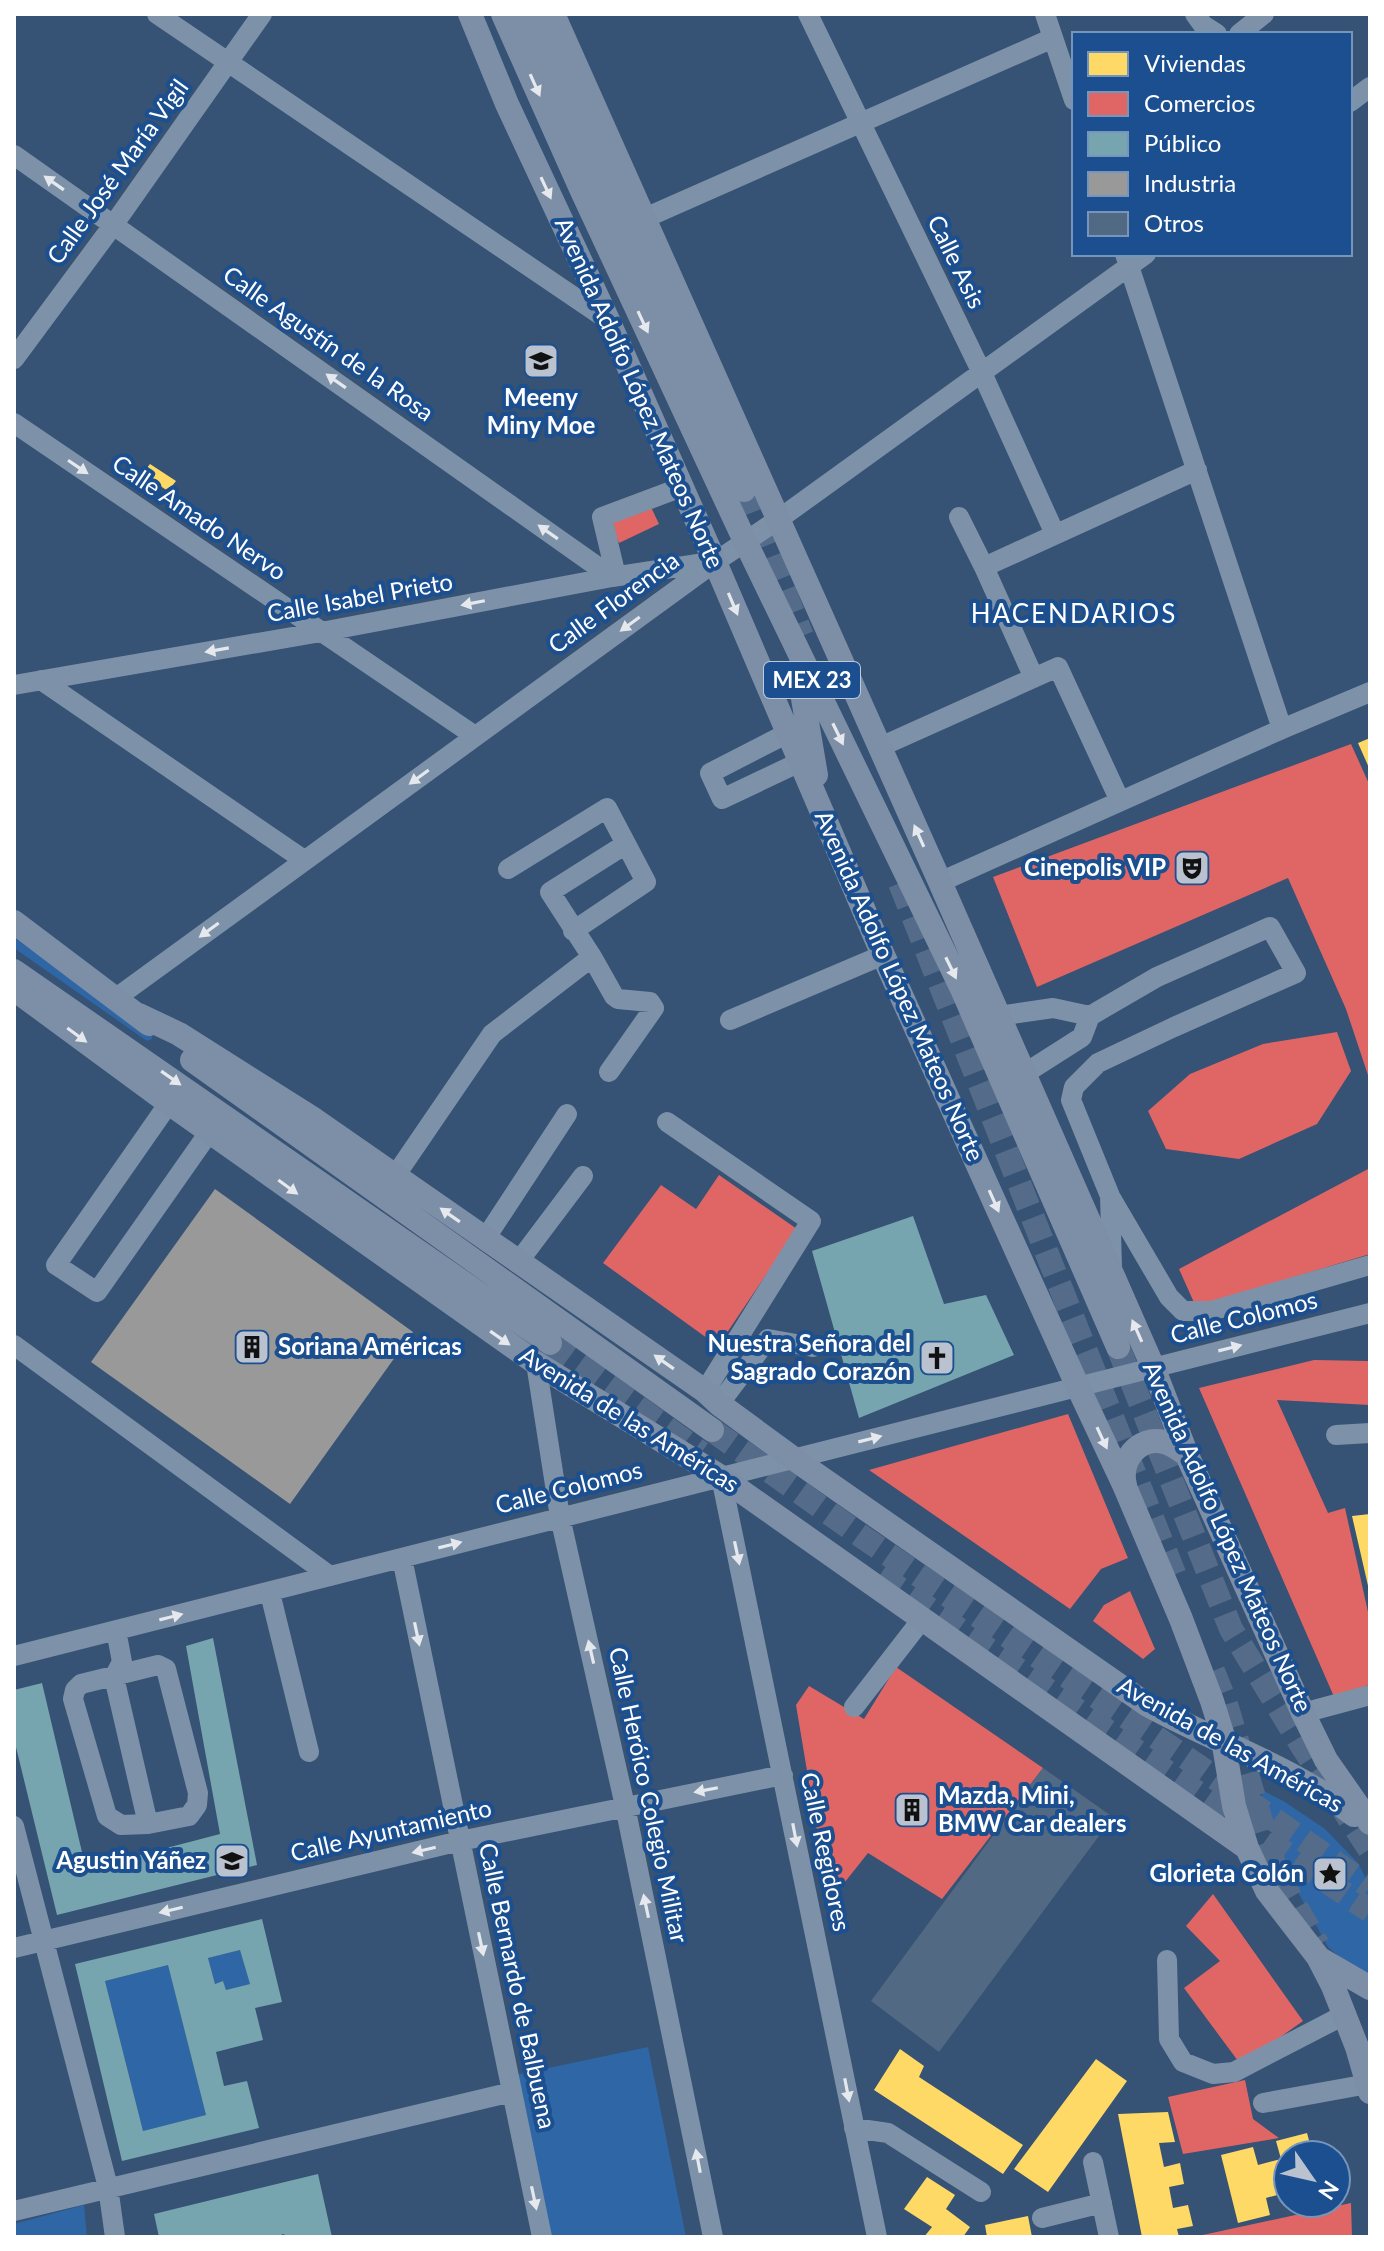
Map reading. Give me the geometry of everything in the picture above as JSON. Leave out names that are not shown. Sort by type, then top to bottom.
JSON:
[{"type":"main road","name":"Avenida Adolfo López Mateos Norte","points":[[470,14],[507,104],[608,320],[715,562],[883,955],[1125,1487],[1181,1619],[1224,1742],[1234,1806],[1247,1848],[1267,1891],[1318,1957]]},
{"type":"main road","name":"Avenida Adolfo López Mateos Norte","points":[[553,14],[940,882],[1153,1367],[1187,1455],[1303,1713],[1326,1760],[1370,1825]]},
{"type":"main road","name":"Avenida Adolfo López Mateos Norte","points":[[509,18],[582,191],[745,541],[962,989],[1118,1347]]},
{"type":"main road","name":"Avenida Adolfo López Mateos Norte","points":[[509,18],[744,490]]},
{"type":"main road","points":[[507,104],[582,191]]},
{"type":"main road","points":[[794,643],[822,814]]},
{"type":"main road","name":"Avenida de las Américas","points":[[14,922],[139,1015],[172,1045],[712,1430]]},
{"type":"main road","name":"Avenida de las Américas","points":[[14,971],[550,1343]]},
{"type":"main road","name":"Avenida de las Américas","points":[[14,989],[536,1363],[721,1477],[1247,1848]]},
{"type":"main road","name":"Avenida de las Américas","points":[[139,1015],[191,1041],[315,1120],[1146,1704],[1311,1784],[1370,1825]]},
{"type":"main road","points":[[1125,1487],[1123,1470],[1137,1447],[1154,1441],[1164,1442],[1187,1455]]},
{"type":"main road","points":[[1318,1957],[1370,1988]]},
{"type":"main road","points":[[1318,1957],[1346,2014],[1369,2088]]},
{"type":"street","points":[[157,14],[608,320]]},
{"type":"street","name":"Calle José María Vigil","points":[[14,359],[114,224],[262,14]]},
{"type":"street","name":"Calle Asis","points":[[808,14],[982,373],[1055,534]]},
{"type":"street","points":[[1045,14],[1072,94]]},
{"type":"street","points":[[1195,14],[1203,25],[1214,32]]},
{"type":"street","points":[[1242,32],[1264,14]]},
{"type":"street","points":[[645,218],[1053,38]]},
{"type":"street","points":[[1352,100],[1370,87]]},
{"type":"street","name":"Calle Agustín de la Rosa","points":[[14,155],[614,576]]},
{"type":"street","points":[[1133,258],[1197,470],[1282,729]]},
{"type":"street","name":"Calle Florencia","points":[[116,998],[715,562],[982,373],[1133,258]]},
{"type":"street","name":"Calle Amado Nervo","points":[[14,423],[475,736]]},
{"type":"street","points":[[984,567],[1197,470]]},
{"type":"street","points":[[614,576],[602,517],[682,487]]},
{"type":"street","points":[[959,517],[1034,678]]},
{"type":"street","name":"Calle Isabel Prieto","points":[[14,685],[321,632],[614,576],[715,562]]},
{"type":"street","points":[[880,747],[1058,667],[1120,801]]},
{"type":"street","points":[[41,680],[304,860]]},
{"type":"street","points":[[940,882],[1370,692]]},
{"type":"street","points":[[788,733],[710,773],[722,799],[800,762]]},
{"type":"street","points":[[508,869],[607,808],[646,882],[573,931]]},
{"type":"street","points":[[609,1072],[654,1008],[650,1002],[614,996],[550,892],[626,844]]},
{"type":"street","points":[[1024,1074],[1082,1037],[1090,1016],[1157,977],[1270,927],[1296,973],[1098,1063],[1074,1087],[1071,1100],[1110,1196],[1169,1297],[1183,1311],[1211,1311],[1370,1265]]},
{"type":"street","points":[[730,1020],[883,955]]},
{"type":"street","points":[[395,1176],[492,1034],[592,957]]},
{"type":"street","points":[[999,1016],[1053,1008],[1090,1016]]},
{"type":"street","points":[[1082,1037],[1098,1063]]},
{"type":"street","points":[[169,1103],[56,1265],[97,1292],[210,1131]]},
{"type":"street","points":[[485,1239],[567,1114]]},
{"type":"street","points":[[667,1122],[811,1221],[712,1397]]},
{"type":"street","points":[[519,1261],[583,1176]]},
{"type":"street","points":[[1110,1196],[1113,1276]]},
{"type":"street","name":"Calle Colomos","points":[[14,1656],[1370,1313]]},
{"type":"street","points":[[712,1397],[768,1339],[813,1347]]},
{"type":"street","points":[[14,1345],[330,1576]]},
{"type":"street","name":"Calle Heróico Colegio Militar","points":[[536,1363],[560,1517],[625,1806],[713,2237]]},
{"type":"street","points":[[1336,1435],[1370,1433]]},
{"type":"street","name":"Calle Regidores","points":[[721,1477],[877,2237]]},
{"type":"street","name":"Calle Bernardo de Balbuena","points":[[402,1558],[542,2237]]},
{"type":"street","points":[[270,1593],[309,1752]]},
{"type":"street","points":[[854,1707],[923,1618]]},
{"type":"street","points":[[116,1630],[148,1824]]},
{"type":"street","points":[[158,1665],[166,1669],[198,1793],[197,1805],[189,1816],[148,1824],[121,1825],[107,1816],[73,1699],[75,1690],[81,1684],[123,1670],[158,1665]]},
{"type":"street","points":[[1303,1713],[1370,1695]]},
{"type":"street","name":"Calle Ayuntamiento","points":[[14,1948],[460,1841],[783,1775]]},
{"type":"street","points":[[14,1826],[108,2187],[115,2237]]},
{"type":"street","points":[[1167,1960],[1169,2039],[1183,2062],[1213,2074],[1234,2072],[1346,2014]]},
{"type":"street","points":[[1263,2103],[1343,2087],[1369,2088]]},
{"type":"street","points":[[14,2211],[512,2092]]},
{"type":"street","points":[[854,2128],[888,2133],[981,2192]]},
{"type":"street","points":[[1093,2162],[1109,2237]]},
{"type":"street","points":[[1042,2218],[1102,2203]]},
{"type":"shaded area","points":[[14,938],[152,1034],[152,1039],[147,1041],[14,948]]},
{"type":"shaded area","points":[[1260,1789],[1325,1829],[1358,1863],[1370,1887],[1370,1978],[1351,1967],[1328,1947],[1289,1876]]},
{"type":"shaded area","points":[[240,1950],[250,1984],[226,1990],[223,1981],[215,1984],[208,1958]]},
{"type":"shaded area","points":[[168,1965],[206,2115],[143,2131],[105,1981]]},
{"type":"shaded area","points":[[648,2047],[686,2237],[548,2237],[515,2075]]},
{"type":"shaded area","points":[[84,2205],[87,2237],[14,2237],[14,2224]]},
{"type":"building: Viviendas","points":[[150,464],[176,481],[168,491],[142,474]]},
{"type":"building: Viviendas","points":[[1370,738],[1370,770],[1358,743]]},
{"type":"building: Viviendas","points":[[1370,1514],[1370,1590],[1369,1590],[1352,1516]]},
{"type":"building: Viviendas","points":[[900,2049],[924,2066],[919,2077],[1023,2145],[1003,2174],[874,2090]]},
{"type":"building: Viviendas","points":[[1096,2059],[1127,2081],[1048,2192],[1014,2169]]},
{"type":"building: Viviendas","points":[[1168,2112],[1175,2142],[1159,2143],[1164,2167],[1180,2163],[1184,2184],[1169,2187],[1173,2208],[1188,2205],[1193,2226],[1177,2229],[1179,2237],[1142,2237],[1118,2114]]},
{"type":"building: Viviendas","points":[[1307,2133],[1309,2139],[1284,2139]]},
{"type":"building: Viviendas","points":[[1253,2147],[1258,2165],[1272,2161],[1272,2196],[1266,2198],[1270,2215],[1238,2223],[1221,2155]]},
{"type":"building: Viviendas","points":[[927,2177],[955,2195],[946,2209],[970,2227],[963,2237],[924,2237],[932,2227],[904,2209]]},
{"type":"building: Viviendas","points":[[1028,2216],[1032,2237],[987,2237],[985,2225]]},
{"type":"building: Comercios","points":[[650,505],[659,524],[619,543],[610,523]]},
{"type":"building: Comercios","points":[[1351,744],[1370,786],[1370,1081],[1346,1009],[1288,878],[1037,987],[993,877]]},
{"type":"building: Comercios","points":[[1337,1032],[1351,1071],[1317,1124],[1239,1159],[1166,1149],[1148,1111],[1190,1074],[1263,1044]]},
{"type":"building: Comercios","points":[[1370,1168],[1370,1254],[1196,1307],[1179,1269]]},
{"type":"building: Comercios","points":[[719,1175],[797,1229],[718,1346],[603,1263],[661,1185],[696,1209]]},
{"type":"building: Comercios","points":[[1314,1360],[1368,1361],[1370,1370],[1370,1405],[1277,1400],[1328,1513],[1345,1508],[1370,1621],[1370,1684],[1335,1699],[1199,1388]]},
{"type":"building: Comercios","points":[[1068,1414],[1128,1558],[1101,1569],[1070,1609],[869,1470]]},
{"type":"building: Comercios","points":[[1130,1591],[1155,1649],[1143,1659],[1093,1621],[1104,1605]]},
{"type":"building: Comercios","name":"Mazda, Mini, BMW Car dealers","points":[[896,1667],[1043,1768],[942,1899],[868,1853],[829,1902],[796,1705],[809,1686],[864,1719]]},
{"type":"building: Comercios","points":[[1213,1894],[1303,2021],[1241,2065],[1184,1988],[1220,1961],[1186,1926]]},
{"type":"building: Comercios","points":[[1245,2080],[1253,2119],[1279,2138],[1183,2154],[1168,2097]]},
{"type":"building: Comercios","points":[[1277,2219],[1351,2219],[1352,2237],[1198,2236]]},
{"type":"building: Público","points":[[913,1216],[944,1304],[986,1295],[1014,1355],[859,1418],[812,1251]]},
{"type":"building: Público","points":[[213,1638],[257,1865],[57,1915],[14,1739],[14,1690],[42,1683],[86,1869],[220,1834],[186,1646]]},
{"type":"building: Público","points":[[262,1919],[282,2002],[255,2008],[263,2040],[216,2052],[224,2086],[247,2081],[259,2128],[122,2161],[75,1964]],"holes":[[[240,1950],[250,1984],[226,1990],[223,1981],[215,1984],[208,1958]],[[168,1965],[206,2115],[143,2131],[105,1981]]]},
{"type":"building: Público","points":[[318,2174],[332,2237],[285,2237],[284,2234],[274,2237],[159,2237],[154,2214]]},
{"type":"building: Industria","name":"Soriana Américas","points":[[215,1189],[413,1332],[290,1504],[91,1362]]},
{"type":"building: Otros","points":[[1043,1768],[1113,1817],[939,2052],[871,2001]]},
{"type":"tunnel","points":[[744,490],[802,636]]},
{"type":"tunnel","points":[[900,883],[1177,1581]]},
{"type":"tunnel","points":[[550,1343],[701,1453]]},
{"type":"tunnel","points":[[1118,1347],[1231,1629],[1370,1850]]},
{"type":"tunnel","points":[[712,1430],[1370,1887]]},
{"type":"tunnel","points":[[880,1575],[1370,1911]]},
{"type":"tunnel","points":[[1213,1671],[1225,1701],[1277,1874],[1318,1945]]},
{"type":"place","name":"Meeny Miny Moe","points":[[541,361]]},
{"type":"place","name":"Cinepolis VIP","points":[[1192,868]]},
{"type":"place","name":"Soriana Américas","points":[[252,1347]]},
{"type":"place","name":"Nuestra Señora del Sagrado Corazón","points":[[937,1358]]},
{"type":"place","name":"Mazda, Mini, BMW Car dealers","points":[[912,1810]]},
{"type":"place","name":"Agustin Yáñez","points":[[232,1861]]},
{"type":"place","name":"Glorieta Colón","points":[[1330,1874]]},
{"type":"district","name":"HACENDARIOS","points":[[1074,614]]}]
